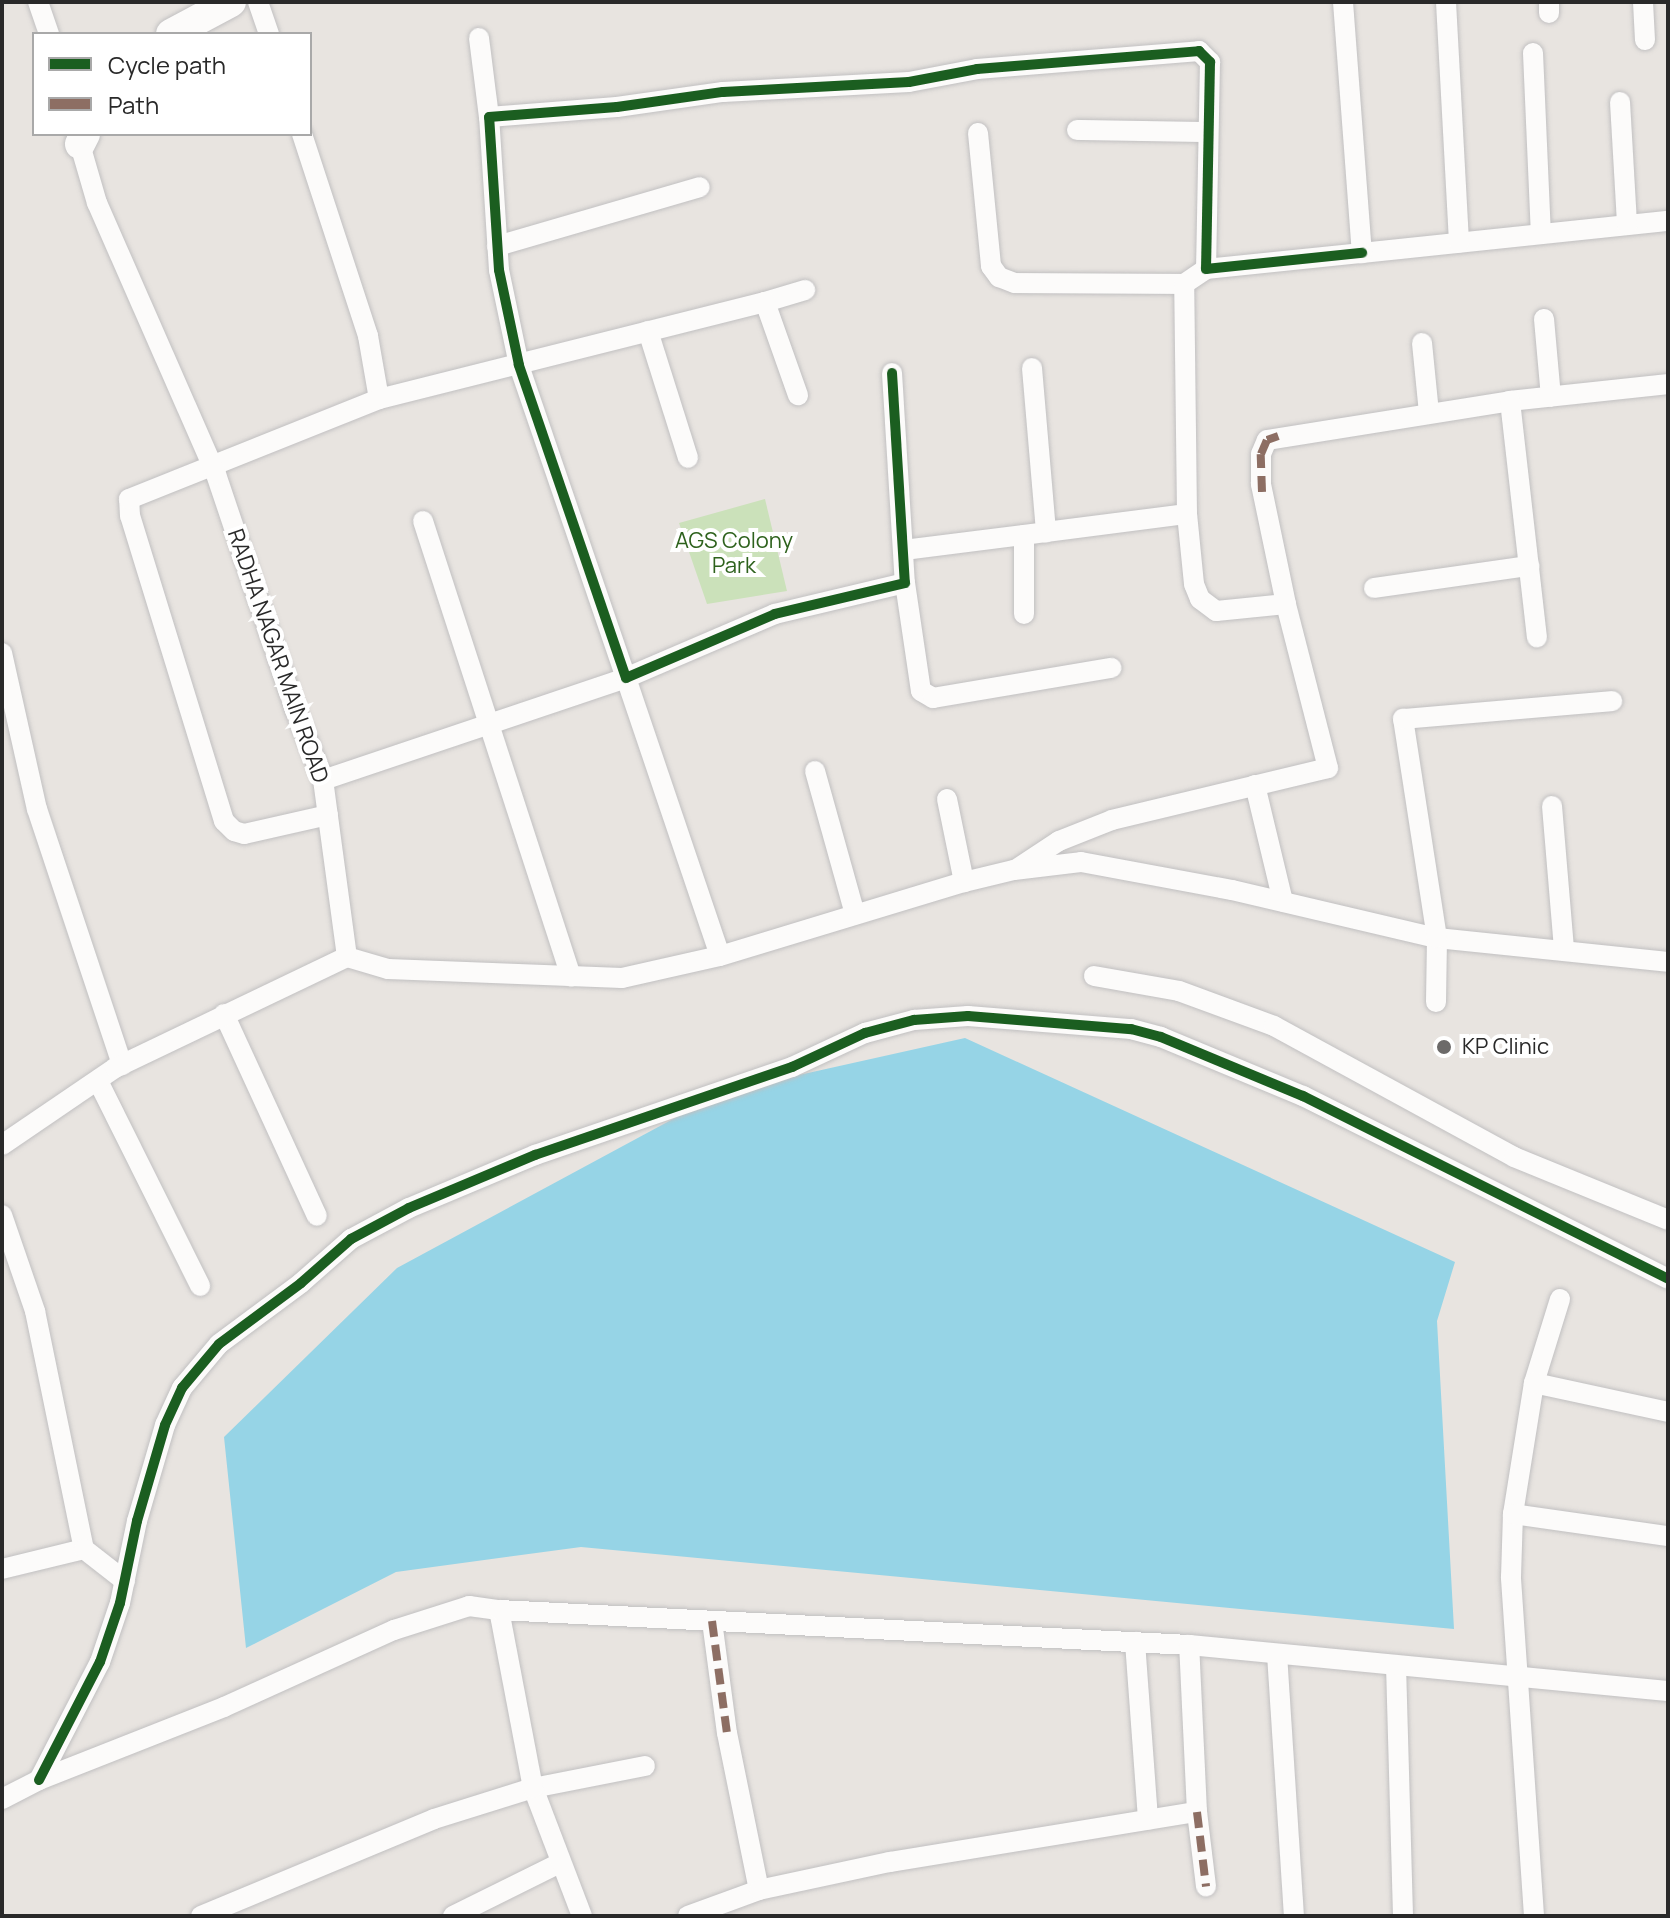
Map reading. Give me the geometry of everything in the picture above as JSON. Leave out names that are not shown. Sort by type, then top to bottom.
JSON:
[{"type":"street","points":[[38,2],[48,32]]},
{"type":"street","points":[[175,32],[231,2]]},
{"type":"street","points":[[258,2],[268,32]]},
{"type":"street","points":[[1343,2],[1362,253]]},
{"type":"street","points":[[1446,2],[1459,243]]},
{"type":"street","points":[[1643,2],[1645,40]]},
{"type":"street","points":[[479,38],[489,117],[499,270],[519,365],[720,956]]},
{"type":"street","points":[[489,117],[617,107],[723,92],[909,82],[977,69],[1199,51],[1210,62],[1206,269]]},
{"type":"street","points":[[1533,53],[1541,234]]},
{"type":"street","points":[[1620,102],[1627,225]]},
{"type":"street","points":[[1077,130],[1208,132]]},
{"type":"street","points":[[978,133],[991,266],[999,277],[1015,283],[1184,284],[1206,269],[1668,221]]},
{"type":"street","points":[[303,136],[368,336],[379,399]]},
{"type":"street","name":"RADHA NAGAR MAIN ROAD","points":[[81,137],[97,203],[213,466],[323,780],[347,957]]},
{"type":"street","points":[[497,246],[700,187]]},
{"type":"street","points":[[1184,284],[1187,514],[1194,584],[1207,607],[1216,611],[1286,604]]},
{"type":"street","points":[[328,815],[244,834],[234,831],[224,821],[128,507],[129,499],[379,399],[805,290]]},
{"type":"street","points":[[765,302],[798,395]]},
{"type":"street","points":[[1544,319],[1551,397]]},
{"type":"street","points":[[648,331],[688,458]]},
{"type":"street","points":[[1422,343],[1429,413]]},
{"type":"street","points":[[1032,368],[1046,532]]},
{"type":"street","points":[[892,373],[905,583],[921,691],[933,698],[1111,668]]},
{"type":"street","points":[[1014,870],[1059,841],[1112,820],[1328,768],[1286,604],[1261,484],[1261,454],[1267,440],[1510,401],[1668,384]]},
{"type":"street","points":[[1510,401],[1537,637]]},
{"type":"street","points":[[904,550],[1187,514]]},
{"type":"street","points":[[423,521],[571,977]]},
{"type":"street","points":[[1024,535],[1024,614]]},
{"type":"street","points":[[1374,588],[1529,566]]},
{"type":"street","points":[[323,780],[626,678],[775,614],[905,583]]},
{"type":"street","points":[[2,653],[37,809],[122,1065]]},
{"type":"street","points":[[1436,1002],[1437,938],[1403,719],[1612,701]]},
{"type":"street","points":[[815,771],[855,914]]},
{"type":"street","points":[[1255,785],[1283,902]]},
{"type":"street","points":[[947,799],[964,882]]},
{"type":"street","points":[[1552,806],[1564,949]]},
{"type":"street","points":[[2,1145],[122,1065],[347,957],[388,969],[622,978],[720,956],[964,882],[1014,870],[1081,862],[1283,902],[1437,938],[1668,962]]},
{"type":"street","points":[[1094,976],[1179,991],[1274,1026],[1514,1157],[1668,1220]]},
{"type":"street","points":[[224,1014],[317,1216]]},
{"type":"street","points":[[39,1780],[100,1662],[125,1581],[165,1425],[182,1388],[219,1344],[301,1283],[351,1239],[409,1208],[535,1155],[792,1067],[865,1033],[914,1020],[968,1016],[1131,1029],[1161,1037],[1303,1096],[1622,1259],[1668,1279]]},
{"type":"street","points":[[98,1081],[200,1286]]},
{"type":"street","points":[[2,1215],[35,1311],[84,1549],[125,1581]]},
{"type":"street","points":[[1534,1916],[1511,1577],[1513,1514],[1534,1383],[1560,1299]]},
{"type":"street","points":[[1534,1383],[1668,1412]]},
{"type":"street","points":[[1513,1514],[1668,1536]]},
{"type":"street","points":[[2,1569],[84,1549]]},
{"type":"street","points":[[2,1799],[39,1780],[224,1707],[394,1630],[469,1606],[1189,1645],[1668,1691]]},
{"type":"street","points":[[499,1610],[533,1788],[582,1916]]},
{"type":"street","points":[[712,1621],[727,1733],[759,1890]]},
{"type":"street","points":[[1135,1642],[1148,1820]]},
{"type":"street","points":[[1189,1645],[1197,1812],[1206,1886]]},
{"type":"street","points":[[1277,1654],[1294,1916]]},
{"type":"street","points":[[1396,1665],[1403,1916]]},
{"type":"street","points":[[201,1916],[434,1819],[533,1788],[645,1766]]},
{"type":"street","points":[[700,1915],[759,1890],[890,1862],[1197,1812]]},
{"type":"street","points":[[453,1916],[560,1863]]},
{"type":"green space","name":"AGS Colony Park","points":[[765,499],[787,591],[707,604],[679,523]]},
{"type":"water","points":[[965,1038],[1455,1262],[1437,1321],[1454,1629],[581,1547],[396,1572],[246,1648],[224,1437],[397,1268],[723,1092]]},
{"type":"marked path","points":[[1262,492],[1261,454],[1267,440],[1278,436]]},
{"type":"marked path","points":[[712,1621],[727,1733]]},
{"type":"marked path","points":[[1197,1812],[1206,1886]]},
{"type":"cycle path","points":[[892,373],[905,583],[775,614],[626,678],[519,365],[499,270],[489,117],[617,107],[723,92],[909,82],[977,69],[1199,51],[1210,62],[1206,269],[1362,253]]},
{"type":"cycle path","points":[[39,1780],[100,1662],[120,1603],[137,1521],[165,1425],[182,1388],[219,1344],[301,1283],[351,1239],[409,1208],[535,1155],[792,1067],[865,1033],[914,1020],[968,1016],[1131,1029],[1161,1037],[1303,1096],[1668,1279]]},
{"type":"place","name":"KP Clinic","points":[[1444,1047]]}]
